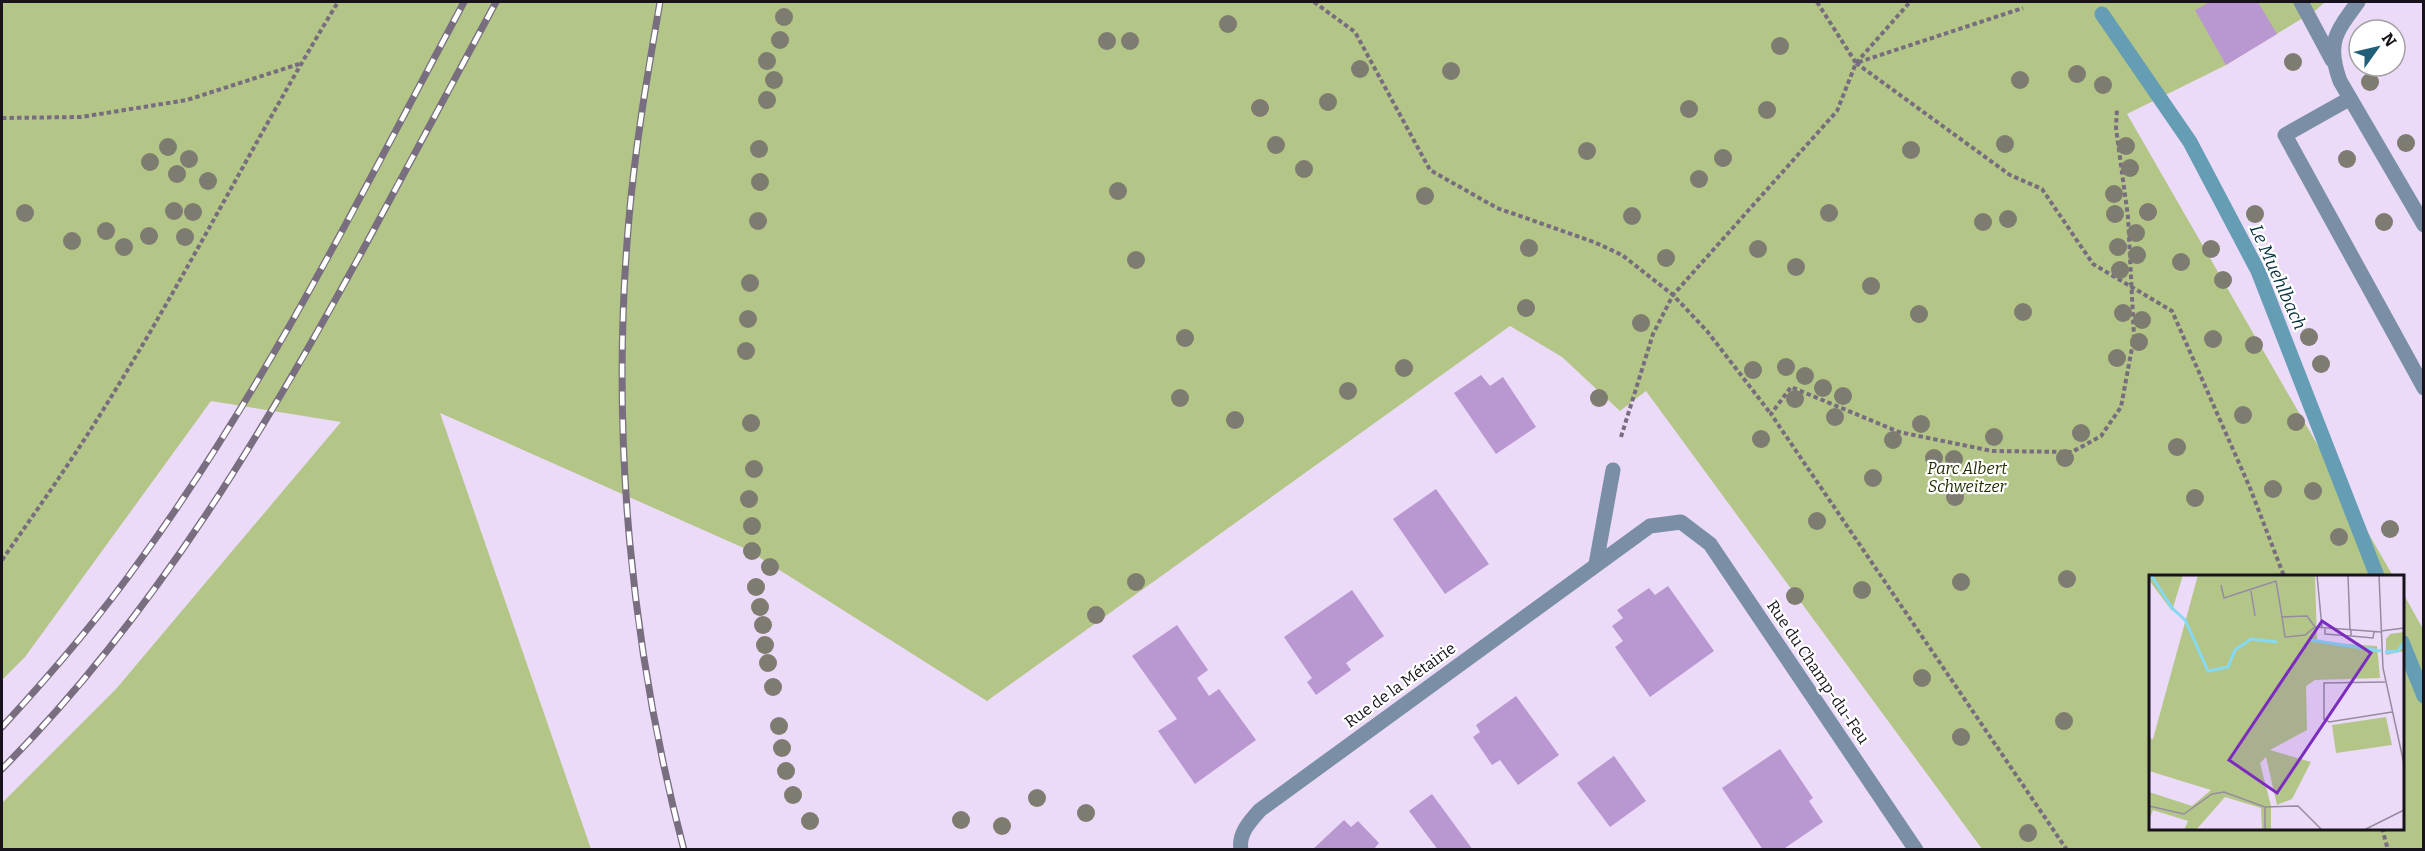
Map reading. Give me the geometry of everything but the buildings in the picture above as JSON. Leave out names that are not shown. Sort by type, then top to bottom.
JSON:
[{"type":"street","points":[[2301,2],[2332,60],[2349,99],[2424,225]]},
{"type":"street","points":[[2332,60],[2337,30],[2358,2]]},
{"type":"street","points":[[2349,99],[2285,135],[2424,388]]},
{"type":"street","points":[[1596,564],[1613,470]]},
{"type":"street","name":"Rue de la Métairie","points":[[1240,848],[1246,825],[1260,810],[1650,526],[1681,522]]},
{"type":"street","name":"Rue du Champ-du-Feu","points":[[1681,522],[1710,544],[1916,849]]},
{"type":"path","points":[[2,560],[99,417],[300,64],[338,2]]},
{"type":"path","points":[[1314,2],[1355,32],[1430,170],[1497,208],[1594,242],[1622,255],[1674,294],[1771,414],[2067,849]]},
{"type":"path","points":[[1817,2],[1856,63],[2010,175],[2042,189],[2093,264],[2172,311],[2250,488],[2284,575]]},
{"type":"path","points":[[1613,470],[1653,334],[1674,294],[1837,111],[1856,63],[1910,2]]},
{"type":"path","points":[[1856,63],[2023,8]]},
{"type":"path","points":[[2,118],[81,117],[186,100],[300,64]]},
{"type":"path","points":[[1771,414],[1791,387],[1899,432],[1992,451],[2072,452],[2101,436],[2121,407],[2134,337],[2128,217],[2116,128],[2117,108]]},
{"type":"path","points":[[2383,830],[2388,849]]},
{"type":"green space","name":"Parc Albert Schweitzer","points":[[2,2],[2325,2],[2316,10],[2226,65],[2127,114],[2392,575],[2149,575],[2149,830],[2404,830],[2404,595],[2423,629],[2423,849],[1982,849],[1646,391],[1620,411],[1562,357],[1510,326],[987,701],[746,549],[440,413],[591,849],[2,849],[2,803],[116,689],[341,422],[211,401],[25,657],[2,680]]},
{"type":"waterway","name":"Le Muehlbach","points":[[2102,14],[2190,142],[2258,271],[2377,575]]},
{"type":"waterway","name":"Le Muehlbach","points":[[2404,647],[2424,696]]},
{"type":"railway","points":[[2,727],[108,603],[187,493],[272,356],[312,286],[464,2]]},
{"type":"railway","points":[[2,769],[58,709],[111,646],[160,581],[250,446],[333,305],[496,2]]},
{"type":"railway","points":[[660,2],[637,144],[628,230],[623,308],[624,464],[630,542],[650,697],[684,850]]}]
